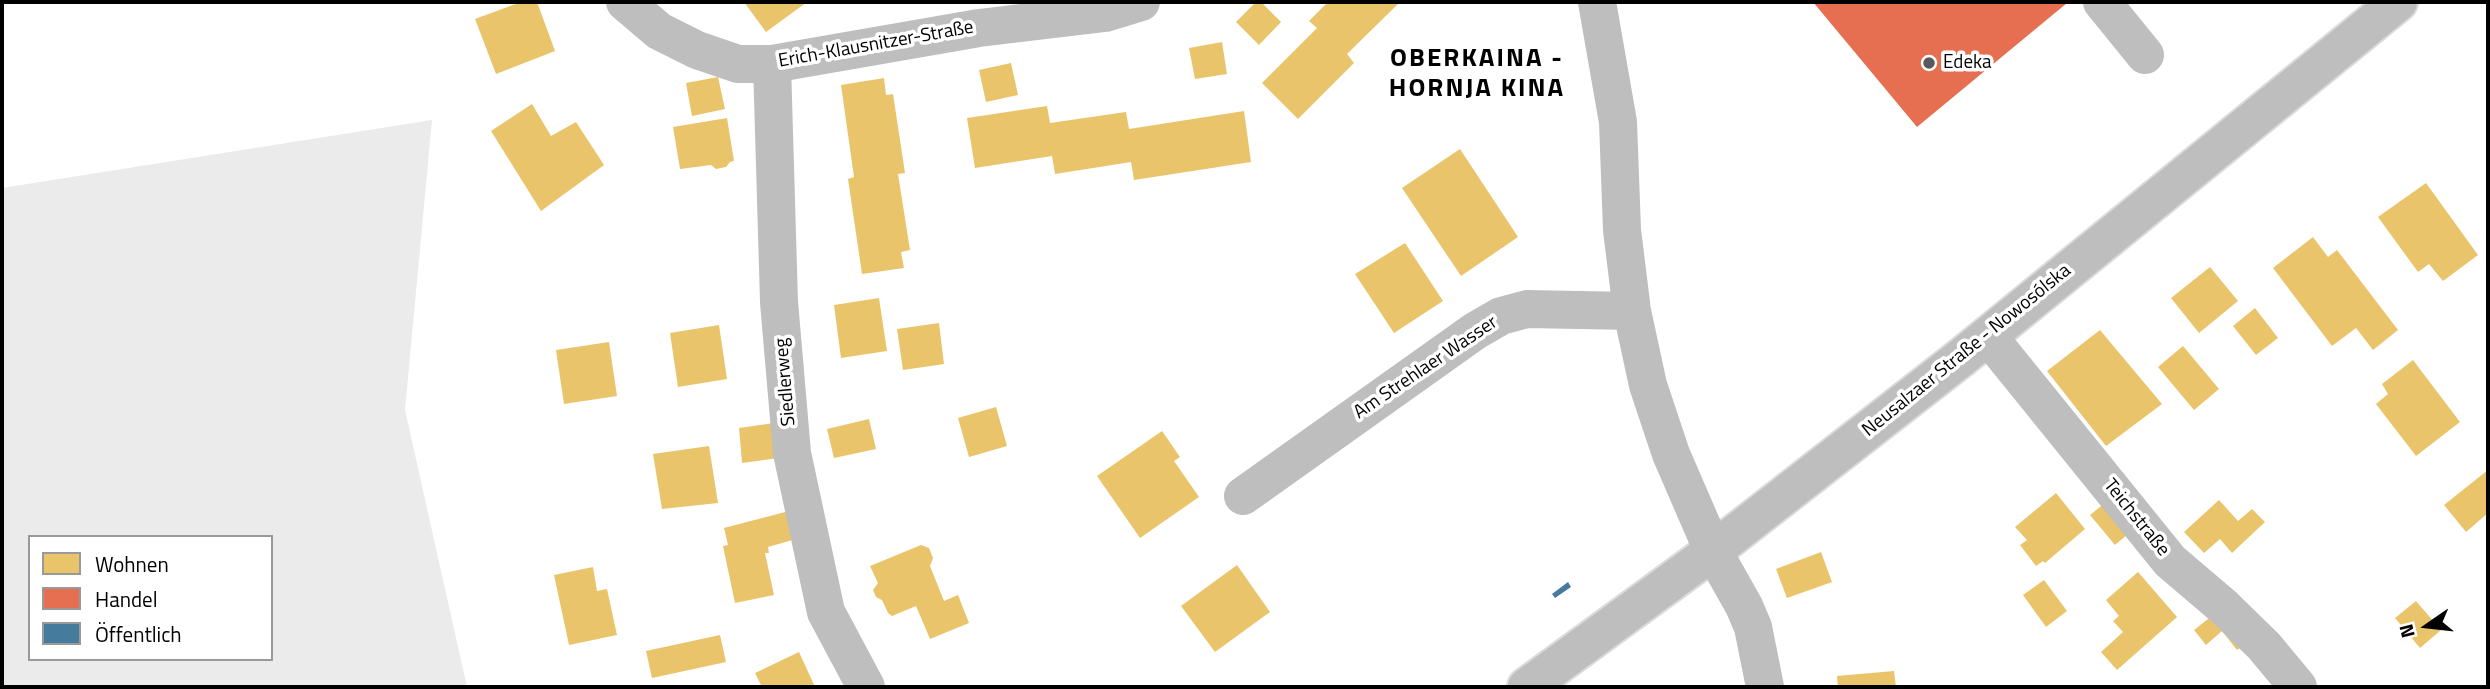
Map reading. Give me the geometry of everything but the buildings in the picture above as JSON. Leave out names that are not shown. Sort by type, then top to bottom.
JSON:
[{"type":"street","name":"Erich-Klausnitzer-Straße","points":[[625,2],[659,31],[697,50],[738,64],[772,64],[976,15],[1105,13],[1141,2]]},
{"type":"street","points":[[1597,2],[1618,122],[1622,230],[1632,311],[1648,385],[1671,454],[1713,551],[1753,627],[1765,687]]},
{"type":"street","points":[[2102,2],[2145,55]]},
{"type":"street","name":"Neusalzaer Straße - Nowosólska","points":[[1527,687],[1713,551],[1988,336],[2354,35],[2398,2]]},
{"type":"street","name":"Siedlerweg","points":[[772,64],[779,303],[792,453],[826,612],[866,687]]},
{"type":"street","name":"Am Strehlaer Wasser","points":[[1243,496],[1475,331],[1501,316],[1527,309],[1632,311]]},
{"type":"street","name":"Teichstraße","points":[[1988,336],[2170,561],[2244,626],[2298,687]]},
{"type":"shaded area","points":[[432,120],[405,410],[467,687],[2,687],[2,188]]},
{"type":"place","name":"Edeka","points":[[1929,63]]},
{"type":"district","name":"OBERKAINA - HORNJA KINA","points":[[1477,75]]}]
